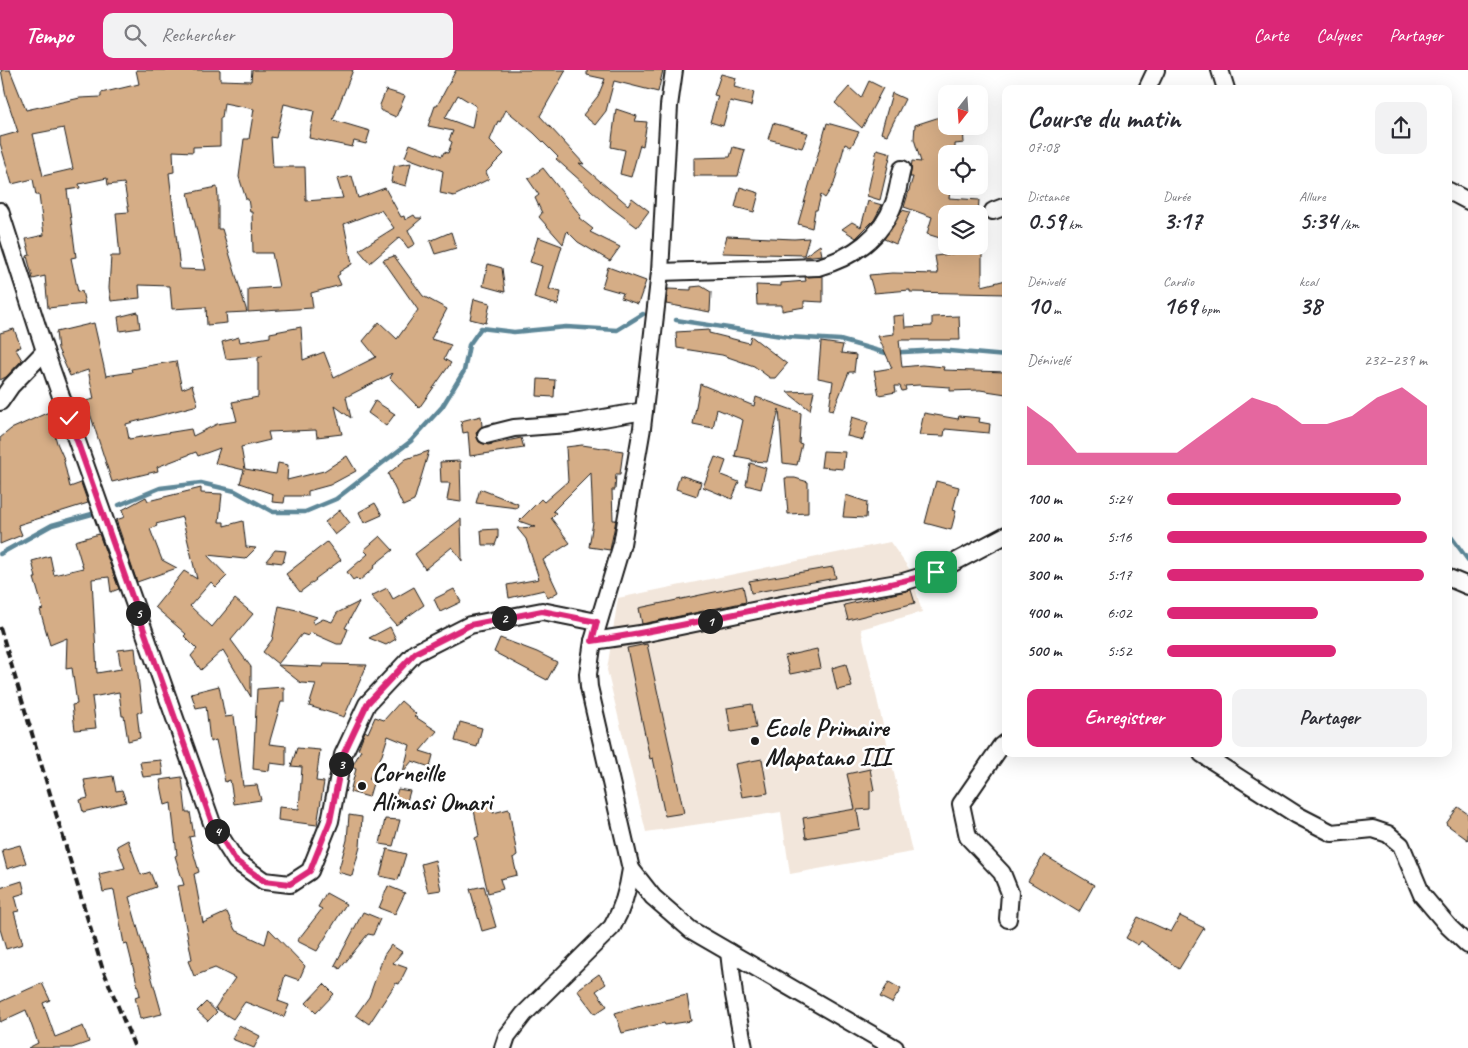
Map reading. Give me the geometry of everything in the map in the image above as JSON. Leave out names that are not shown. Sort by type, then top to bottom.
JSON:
[{"type":"street","points":[[503,1048],[507,1036],[524,1014],[612,927],[620,913],[628,890],[631,869],[589,687],[588,674],[592,641],[610,589],[622,544],[644,411],[660,272],[669,106],[674,70]]},
{"type":"street","points":[[1149,85],[1156,70]]},
{"type":"street","points":[[1220,70],[1225,85]]},
{"type":"street","points":[[660,272],[818,267],[834,262],[862,247],[882,228],[894,203],[902,169]]},
{"type":"street","points":[[1452,193],[1468,201]]},
{"type":"street","points":[[0,210],[46,351],[212,823],[236,861],[264,881],[290,884],[310,871],[330,821],[343,755],[367,704],[415,653],[470,625],[542,611],[597,622]]},
{"type":"street","points":[[0,402],[11,386],[46,351]]},
{"type":"street","points":[[486,435],[514,428],[568,424],[644,411]]},
{"type":"street","points":[[592,641],[647,633],[834,594],[903,582],[936,572],[1002,537]]},
{"type":"street","points":[[1452,579],[1468,586]]},
{"type":"street","points":[[1002,745],[961,804],[968,837],[1002,873],[1010,893],[1008,919]]},
{"type":"street","points":[[1207,757],[1297,815],[1332,833],[1372,829],[1388,834],[1402,846],[1422,895],[1449,927],[1468,945]]},
{"type":"street","points":[[631,869],[653,897],[691,930],[896,1048]]},
{"type":"street","points":[[729,952],[734,995],[744,1048]]},
{"type":"shaded area","name":"Ecole Primaire Mapatano III","points":[[890,542],[910,570],[922,612],[861,629],[912,852],[790,874],[781,812],[646,832],[607,670],[618,598]]},
{"type":"building","points":[[1,70],[10,70],[26,110],[80,98],[101,97],[101,93],[139,84],[136,70],[220,70],[220,80],[251,81],[252,70],[353,70],[333,120],[370,131],[366,144],[354,141],[352,147],[309,138],[314,111],[284,104],[276,138],[271,137],[273,167],[305,167],[306,201],[343,198],[337,179],[352,176],[358,198],[385,188],[401,217],[404,216],[405,220],[414,215],[416,218],[422,218],[408,230],[415,244],[408,248],[400,237],[370,263],[359,250],[394,228],[381,210],[344,224],[352,264],[339,272],[340,274],[337,276],[341,285],[311,293],[313,308],[248,312],[248,289],[279,287],[272,253],[253,253],[252,212],[250,212],[248,199],[246,199],[239,177],[244,139],[249,139],[254,109],[224,103],[222,118],[220,118],[220,146],[193,147],[193,152],[173,151],[174,172],[169,173],[180,269],[206,270],[188,193],[217,187],[218,229],[222,229],[247,312],[226,313],[227,323],[207,325],[206,307],[172,309],[170,286],[139,285],[140,298],[111,301],[109,288],[111,256],[120,256],[116,213],[129,212],[124,183],[108,185],[107,178],[79,184],[80,188],[67,190],[76,257],[71,258],[78,292],[82,291],[85,304],[48,308],[45,276],[33,279],[27,256],[30,255],[26,239],[44,235],[39,195],[36,195],[33,179],[12,184],[0,143],[0,137],[18,132],[6,96]],"holes":[[[64,128],[73,169],[43,176],[33,134]]]},
{"type":"building","points":[[456,70],[566,70],[540,116],[584,164],[579,163],[628,205],[632,198],[649,211],[637,227],[609,206],[556,159],[558,157],[534,133],[506,110],[500,122],[498,121],[490,140],[504,154],[486,172],[489,179],[454,196],[440,193],[443,171],[405,157],[410,144],[442,156],[444,152],[448,153],[452,142],[449,140],[453,131],[428,126],[435,106],[437,106]],"holes":[[[458,95],[476,106],[472,128],[445,118]]]},
{"type":"building","points":[[587,70],[663,70],[658,92],[614,81],[606,111],[595,125],[583,115],[598,96],[605,79],[587,75]]},
{"type":"building","points":[[721,74],[736,78],[734,87],[754,92],[751,106],[730,101],[723,126],[710,122],[718,96],[714,95]]},
{"type":"building","points":[[869,81],[883,88],[862,128],[835,103],[849,87],[861,98]]},
{"type":"building","points":[[386,90],[405,96],[396,117],[380,110]]},
{"type":"building","points":[[892,93],[905,99],[887,135],[881,133]]},
{"type":"building","points":[[616,109],[637,116],[635,121],[647,122],[643,146],[640,145],[631,177],[620,174],[625,150],[611,147]]},
{"type":"building","points":[[938,118],[938,135],[964,135],[964,143],[938,145],[938,195],[950,195],[949,198],[979,200],[979,205],[938,205],[938,237],[927,234],[932,217],[904,207],[913,177],[910,177],[912,161],[921,162],[914,139],[915,125]]},
{"type":"building","points":[[773,123],[808,133],[802,148],[768,139]]},
{"type":"building","points":[[827,123],[859,132],[851,147],[845,144],[834,184],[825,198],[821,195],[817,210],[815,210],[812,228],[798,224]]},
{"type":"building","points":[[733,147],[745,150],[738,176],[694,176],[694,158],[730,157]]},
{"type":"building","points":[[877,149],[891,153],[880,200],[867,196]]},
{"type":"building","points":[[411,163],[406,186],[391,182],[394,166]]},
{"type":"building","points":[[543,168],[581,216],[579,218],[593,229],[590,232],[620,247],[610,261],[578,242],[567,231],[563,244],[539,217],[542,213],[535,198],[539,195],[528,179]]},
{"type":"building","points":[[740,187],[759,193],[754,212],[735,207]]},
{"type":"building","points":[[868,201],[882,205],[874,220],[856,238],[842,229],[852,222],[861,227]]},
{"type":"building","points":[[902,210],[910,212],[896,244],[884,239]]},
{"type":"building","points":[[451,232],[456,248],[435,254],[430,241]]},
{"type":"building","points":[[727,236],[809,238],[804,255],[722,253]]},
{"type":"building","points":[[538,237],[562,246],[549,289],[561,292],[558,305],[534,298],[542,266],[530,262]]},
{"type":"building","points":[[820,245],[822,255],[803,257]]},
{"type":"building","points":[[982,255],[982,286],[1002,281],[1002,294],[910,292],[910,290],[874,293],[869,275],[892,273],[938,274],[935,256]]},
{"type":"building","points":[[394,256],[423,296],[447,309],[431,339],[451,345],[444,359],[451,363],[419,408],[390,378],[393,373],[346,397],[351,418],[335,406],[342,434],[317,437],[316,430],[268,432],[270,440],[241,447],[245,469],[276,474],[278,463],[288,465],[287,480],[324,471],[347,456],[356,471],[330,485],[308,491],[308,496],[285,496],[284,503],[272,502],[273,494],[240,483],[244,470],[215,463],[220,448],[198,456],[196,452],[157,467],[158,471],[112,482],[86,401],[94,399],[88,370],[70,376],[58,349],[56,332],[94,323],[106,376],[132,372],[131,369],[176,361],[182,389],[192,385],[198,405],[126,424],[129,439],[191,429],[193,436],[217,424],[237,421],[232,402],[258,397],[258,358],[263,356],[226,359],[222,342],[239,337],[240,342],[270,337],[270,333],[301,327],[303,360],[324,352],[334,378],[376,357],[363,341],[379,322],[397,339],[418,310],[383,260]]},
{"type":"building","points":[[488,264],[502,268],[505,292],[483,286]]},
{"type":"building","points":[[608,267],[646,281],[638,304],[621,298],[623,293],[602,287]]},
{"type":"building","points":[[823,276],[823,302],[804,301],[804,307],[782,311],[782,305],[757,305],[756,285],[781,286],[781,283],[806,281],[805,277]]},
{"type":"building","points":[[701,286],[711,292],[710,312],[666,304],[668,289],[691,290],[691,287]]},
{"type":"building","points":[[474,299],[490,303],[486,323],[470,319]]},
{"type":"building","points":[[138,312],[140,328],[120,331],[118,317]]},
{"type":"building","points":[[904,315],[905,327],[932,326],[932,317],[959,316],[960,340],[899,340],[902,367],[922,365],[944,367],[943,370],[1002,372],[1002,393],[980,390],[950,391],[950,387],[919,385],[905,386],[906,390],[902,391],[900,386],[895,386],[896,392],[879,395],[874,371],[892,368],[878,336],[894,334],[893,316]]},
{"type":"building","points":[[14,329],[21,347],[15,348],[22,360],[6,377],[0,380],[0,333]]},
{"type":"building","points":[[709,330],[709,333],[749,343],[751,336],[787,364],[775,378],[770,378],[754,366],[722,355],[677,348],[676,332]]},
{"type":"building","points":[[821,342],[843,345],[841,353],[856,355],[854,372],[849,372],[833,411],[829,410],[833,381],[818,378]]},
{"type":"building","points":[[538,379],[555,380],[554,397],[537,396]]},
{"type":"building","points":[[700,384],[754,406],[756,397],[801,413],[799,443],[802,444],[797,465],[783,463],[779,409],[767,462],[751,461],[751,459],[735,456],[743,420],[717,409],[713,428],[693,424]]},
{"type":"building","points":[[814,391],[810,410],[787,392]]},
{"type":"building","points":[[375,401],[395,414],[386,426],[368,413]]},
{"type":"building","points":[[49,412],[55,424],[52,425],[65,461],[70,487],[81,483],[88,503],[18,525],[22,535],[0,544],[0,438],[11,429]]},
{"type":"building","points":[[924,413],[958,419],[959,416],[980,418],[979,422],[990,424],[989,433],[945,429],[944,436],[919,435]]},
{"type":"building","points":[[481,416],[482,426],[476,433],[479,442],[488,445],[521,438],[524,448],[470,456],[468,432],[463,433],[461,421]]},
{"type":"building","points":[[852,417],[868,422],[863,440],[847,436]]},
{"type":"building","points":[[582,445],[623,451],[620,474],[616,474],[615,490],[612,490],[613,520],[616,520],[610,550],[589,547],[593,522],[591,473],[553,511],[556,513],[551,518],[570,543],[543,560],[558,592],[548,598],[544,590],[509,598],[507,585],[539,579],[526,539],[517,528],[536,527],[519,521],[541,499],[544,502],[568,481],[566,447]]},
{"type":"building","points":[[429,451],[414,501],[403,506],[388,474],[406,459]]},
{"type":"building","points":[[823,451],[845,452],[843,469],[821,467]]},
{"type":"building","points":[[715,457],[726,461],[721,475],[739,482],[732,499],[703,487]]},
{"type":"building","points":[[460,461],[461,502],[447,500],[450,483],[441,483],[440,462]]},
{"type":"building","points":[[750,463],[766,468],[761,489],[746,485]]},
{"type":"building","points":[[680,475],[701,482],[697,496],[676,489]]},
{"type":"building","points":[[785,478],[795,478],[808,482],[808,513],[788,514]]},
{"type":"building","points":[[936,481],[959,487],[953,510],[956,511],[951,530],[925,523]]},
{"type":"building","points":[[201,488],[201,493],[222,494],[219,522],[224,522],[224,526],[243,521],[246,547],[256,548],[245,559],[207,555],[227,576],[216,587],[211,582],[190,606],[212,627],[235,599],[253,614],[231,640],[251,667],[251,697],[223,650],[201,670],[191,656],[197,649],[184,636],[186,634],[155,607],[184,571],[197,579],[182,517],[156,524],[157,526],[150,529],[162,560],[177,568],[137,582],[116,520],[125,517],[122,510],[146,497],[148,501]]},
{"type":"building","points":[[480,489],[518,504],[517,508],[476,503]]},
{"type":"building","points":[[846,495],[867,502],[866,518],[843,517]]},
{"type":"building","points":[[375,503],[382,515],[364,523],[359,512]]},
{"type":"building","points":[[340,510],[350,523],[335,535],[325,522]]},
{"type":"building","points":[[461,519],[462,561],[452,547],[425,569],[415,554]]},
{"type":"building","points":[[498,529],[495,545],[482,545],[481,530]]},
{"type":"building","points":[[99,534],[119,589],[111,592],[109,577],[92,579],[97,673],[121,669],[118,650],[135,648],[142,712],[137,713],[140,738],[128,741],[119,692],[92,697],[96,728],[75,730],[72,705],[77,704],[72,668],[66,669],[67,638],[50,645],[40,610],[43,609],[34,578],[36,578],[32,561],[50,556],[54,575],[83,568],[75,541]]},
{"type":"building","points":[[380,536],[393,550],[374,565],[375,567],[359,581],[356,578],[353,580],[347,572],[368,554],[364,550]]},
{"type":"building","points":[[327,542],[341,560],[300,592],[286,574]]},
{"type":"building","points":[[275,550],[286,551],[283,563],[266,561]]},
{"type":"building","points":[[833,567],[836,578],[751,593],[749,581]]},
{"type":"building","points":[[743,586],[746,602],[642,624],[639,608]]},
{"type":"building","points":[[414,587],[424,605],[396,625],[371,596],[387,588],[393,599]]},
{"type":"building","points":[[454,589],[461,602],[440,612],[434,599]]},
{"type":"building","points":[[911,590],[915,603],[848,620],[844,605]]},
{"type":"building","points":[[359,602],[345,628],[348,629],[342,644],[337,644],[310,632],[308,636],[302,634],[278,664],[263,652],[272,640],[279,606],[317,617],[312,621],[314,624],[323,619],[332,622],[337,613]]},
{"type":"building","points":[[390,627],[396,639],[386,645],[369,638]]},
{"type":"building","points":[[500,638],[557,662],[547,680],[494,652]]},
{"type":"building","points":[[647,644],[684,813],[665,816],[653,758],[650,759],[627,648]]},
{"type":"building","points":[[817,649],[821,668],[790,674],[785,656]]},
{"type":"building","points":[[324,664],[367,665],[344,717],[309,706],[316,684],[301,683],[278,665],[323,667]]},
{"type":"building","points":[[846,664],[852,687],[837,690],[832,668]]},
{"type":"building","points":[[219,686],[225,717],[234,716],[243,786],[257,785],[261,800],[234,804],[230,780],[225,782],[216,740],[210,742],[206,706],[196,708],[191,693]]},
{"type":"building","points":[[284,687],[284,702],[281,702],[269,744],[286,746],[286,765],[270,763],[269,771],[253,769],[257,689]]},
{"type":"building","points":[[401,701],[416,714],[414,716],[437,731],[420,751],[433,755],[430,767],[412,761],[403,772],[410,745],[388,736],[382,755],[369,779],[374,780],[369,797],[350,792],[356,769],[352,767],[361,750],[358,749],[365,731],[368,733],[375,717],[384,720]]},
{"type":"building","points":[[752,704],[756,728],[731,732],[727,708]]},
{"type":"building","points":[[460,722],[482,728],[477,747],[455,741]]},
{"type":"building","points":[[297,748],[320,750],[316,781],[324,782],[317,825],[278,820],[279,807],[299,809],[302,767],[291,766]]},
{"type":"building","points":[[762,759],[768,793],[742,797],[735,764]]},
{"type":"building","points":[[161,760],[163,775],[143,777],[140,762]]},
{"type":"building","points":[[870,769],[874,790],[870,791],[870,809],[857,810],[860,829],[806,838],[803,818],[855,809],[847,774]]},
{"type":"building","points":[[113,776],[116,791],[122,790],[126,802],[83,812],[80,800],[88,798],[84,780]]},
{"type":"building","points":[[182,777],[186,812],[190,812],[194,836],[189,837],[199,872],[194,874],[203,923],[227,912],[235,930],[265,944],[269,929],[305,966],[299,980],[285,975],[278,1001],[289,1005],[284,1017],[245,1002],[233,1019],[215,1008],[235,978],[215,968],[194,976],[188,961],[192,959],[178,886],[184,885],[175,856],[177,855],[171,803],[165,805],[160,780]]},
{"type":"building","points":[[398,789],[410,791],[405,808],[393,804]]},
{"type":"building","points":[[486,803],[490,806],[493,813],[509,809],[517,855],[513,858],[517,875],[500,879],[503,889],[488,893],[475,838],[479,836],[474,810],[480,804]]},
{"type":"building","points":[[1458,807],[1468,814],[1468,840],[1446,824]]},
{"type":"building","points":[[349,815],[362,817],[360,847],[352,876],[338,872],[347,840]]},
{"type":"building","points":[[385,819],[400,820],[393,846],[380,844]]},
{"type":"building","points":[[128,840],[141,875],[150,872],[156,887],[129,897],[162,1014],[140,1019],[135,997],[140,995],[127,943],[124,944],[114,890],[103,892],[99,874],[125,868],[117,846]]},
{"type":"building","points":[[20,845],[26,863],[7,869],[2,850]]},
{"type":"building","points":[[387,849],[406,854],[398,880],[380,876]]},
{"type":"building","points":[[1044,855],[1094,885],[1079,912],[1028,881]]},
{"type":"building","points":[[435,860],[441,890],[428,892],[421,864]]},
{"type":"building","points":[[22,881],[25,893],[15,896],[19,911],[14,912],[23,944],[6,949],[0,929],[0,888]]},
{"type":"building","points":[[388,886],[405,893],[395,914],[379,908]]},
{"type":"building","points":[[484,886],[496,927],[482,931],[470,889]]},
{"type":"building","points":[[326,893],[346,904],[317,951],[297,941],[322,909],[318,907]]},
{"type":"building","points":[[363,912],[380,919],[373,935],[368,934],[340,969],[335,965]]},
{"type":"building","points":[[1180,916],[1204,928],[1179,969],[1141,941],[1138,945],[1126,938],[1138,917],[1171,932]]},
{"type":"building","points":[[391,945],[402,952],[393,963],[407,968],[399,984],[396,983],[369,1024],[356,1015],[369,997],[384,955]]},
{"type":"building","points":[[599,974],[606,984],[596,991],[607,1006],[595,1014],[577,990]]},
{"type":"building","points":[[889,982],[901,989],[892,1003],[880,997]]},
{"type":"building","points":[[42,983],[50,1000],[43,1003],[55,1037],[83,1026],[89,1042],[72,1048],[28,1048],[38,1043],[26,1010],[0,1022],[0,1002]]},
{"type":"building","points":[[324,984],[334,994],[316,1013],[306,1003]]},
{"type":"building","points":[[687,995],[691,1021],[665,1025],[664,1023],[622,1033],[615,1013]]},
{"type":"building","points":[[206,1002],[217,1012],[208,1021],[197,1011]]},
{"type":"building","points":[[239,1025],[260,1036],[254,1048],[232,1039]]},
{"type":"waterway","points":[[119,505],[160,488],[201,483],[235,491],[273,512],[305,512],[336,499],[411,441],[442,407],[464,371],[469,345],[481,328],[514,332],[566,327],[617,330],[643,314]]},
{"type":"waterway","points":[[676,320],[788,337],[840,340],[886,353],[939,350],[1002,356]]},
{"type":"waterway","points":[[0,554],[52,525],[92,514]]},
{"type":"waterway","points":[[1452,538],[1468,560]]},
{"type":"railway","points":[[0,627],[102,967],[135,1048]]},
{"type":"place","name":"Ecole Primaire Mapatano III","points":[[755,741]]},
{"type":"place","name":"Corneille Alimasi Omari","points":[[362,786]]},
{"type":"route","points":[[69,418],[212,823],[236,861],[264,881],[290,884],[310,871],[330,821],[343,755],[367,704],[415,653],[470,625],[542,611],[597,622],[592,641],[714,620],[768,607],[903,582],[936,572]]}]
